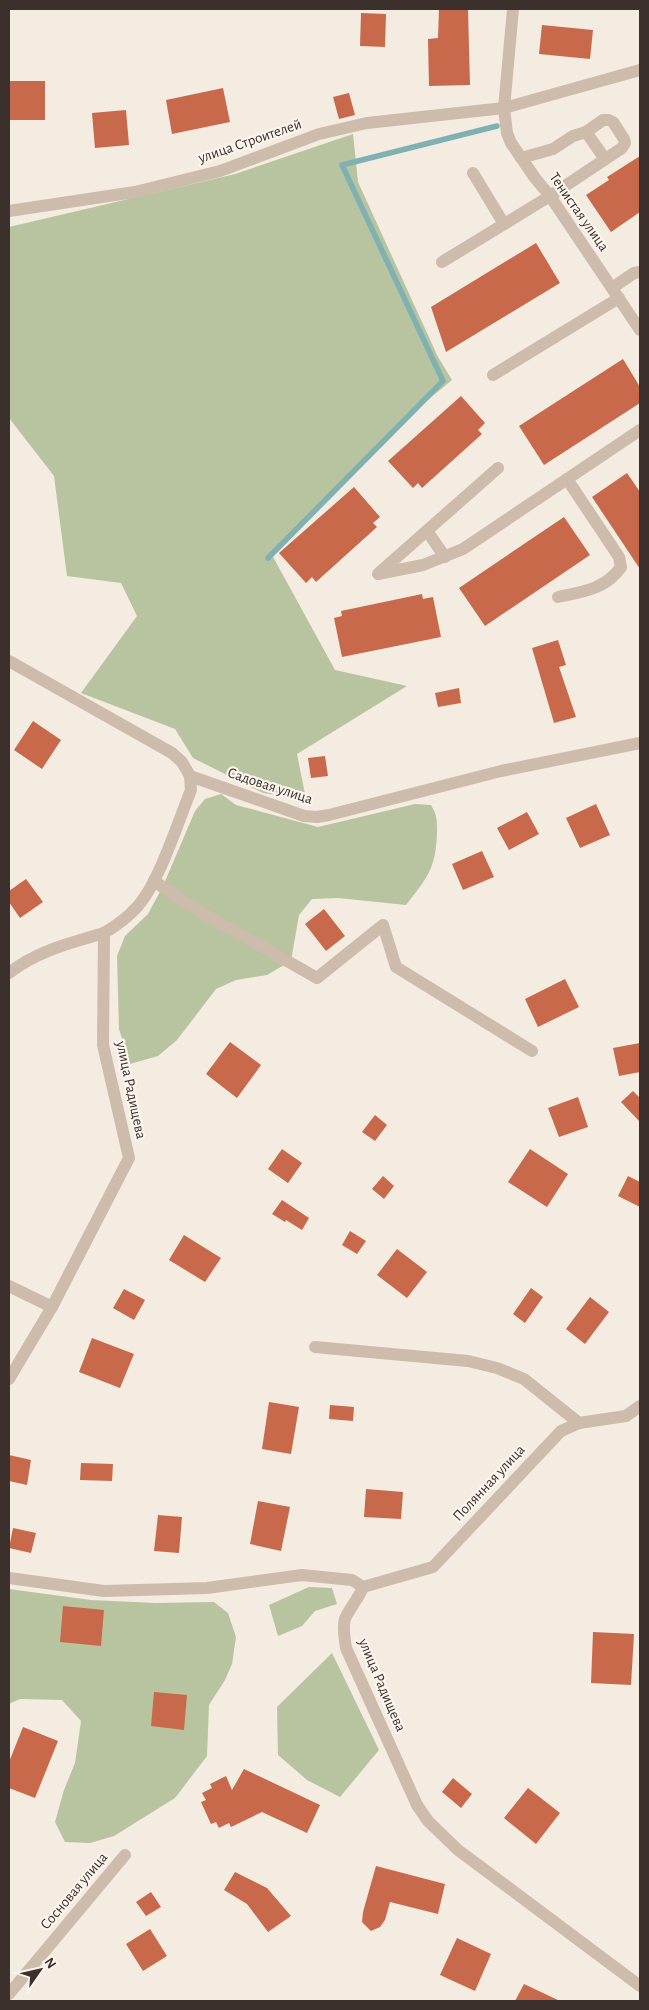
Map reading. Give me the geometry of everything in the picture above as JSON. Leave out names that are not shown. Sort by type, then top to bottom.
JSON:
[{"type":"street","name":"Тенистая улица","points":[[513,9],[504,108],[506,133],[521,158],[550,196],[640,330]]},
{"type":"street","name":"улица Строителей","points":[[9,211],[135,192],[220,171],[319,134],[368,123],[504,108],[640,70]]},
{"type":"street","points":[[442,262],[550,196],[622,148],[625,144],[624,138],[613,122],[604,120],[586,132],[573,136],[553,149],[521,158]]},
{"type":"street","points":[[586,132],[605,159]]},
{"type":"street","points":[[473,173],[504,224]]},
{"type":"street","points":[[493,375],[616,293],[634,273],[640,272]]},
{"type":"street","points":[[498,468],[378,574],[423,564],[463,549],[639,433]]},
{"type":"street","points":[[558,597],[595,589],[616,575],[621,567],[619,557],[567,480]]},
{"type":"street","points":[[427,531],[445,557]]},
{"type":"street","points":[[9,661],[172,753],[182,762],[190,776],[190,790],[154,881],[138,906],[118,925],[104,933],[52,949],[24,961],[9,973]]},
{"type":"street","name":"Садовая улица","points":[[190,776],[304,816],[317,818],[501,771],[640,743]]},
{"type":"street","points":[[154,881],[192,907],[317,978],[383,925],[396,967],[532,1051]]},
{"type":"street","name":"улица Радищева","points":[[9,1379],[52,1307],[129,1158],[103,1045],[104,933]]},
{"type":"street","points":[[9,1286],[52,1307]]},
{"type":"street","points":[[315,1347],[468,1360],[497,1368],[524,1379],[579,1424]]},
{"type":"street","name":"Полянная улица","points":[[364,1587],[433,1567],[561,1431],[579,1424],[626,1416],[640,1406]]},
{"type":"street","points":[[9,1578],[104,1591],[207,1588],[302,1575],[352,1580],[364,1587]]},
{"type":"street","name":"улица Радищева","points":[[364,1587],[345,1620],[346,1648],[418,1805],[428,1821],[458,1850],[640,1986]]},
{"type":"street","name":"Сосновая улица","points":[[9,1994],[125,1855]]},
{"type":"green space","points":[[353,134],[358,182],[438,357],[452,380],[406,418],[272,555],[335,670],[407,686],[297,754],[306,799],[263,793],[193,758],[175,729],[81,693],[137,616],[121,583],[67,576],[54,476],[9,418],[9,227],[235,174]]},
{"type":"green space","points":[[221,794],[236,805],[318,827],[415,804],[431,805],[436,815],[437,824],[433,863],[420,887],[406,905],[338,898],[312,899],[299,915],[291,961],[267,975],[236,980],[216,989],[177,1040],[158,1056],[130,1064],[119,1029],[117,956],[125,936],[148,914],[163,886],[195,811],[205,799]]},
{"type":"green space","points":[[309,1587],[332,1588],[337,1604],[315,1611],[302,1626],[278,1636],[269,1605]]},
{"type":"green space","points":[[9,1589],[91,1600],[156,1603],[214,1602],[228,1613],[236,1637],[232,1664],[225,1680],[209,1705],[207,1756],[175,1798],[114,1836],[90,1843],[65,1842],[55,1822],[64,1790],[75,1763],[81,1721],[62,1700],[20,1699],[9,1704]]},
{"type":"green space","points":[[332,1653],[379,1750],[340,1797],[307,1780],[278,1755],[277,1707]]},
{"type":"building","points":[[439,9],[468,9],[470,85],[429,86],[428,39],[438,38]]},
{"type":"building","points":[[361,13],[386,14],[385,47],[360,46]]},
{"type":"building","points":[[542,25],[593,30],[590,59],[539,54]]},
{"type":"building","points":[[9,81],[45,81],[45,120],[9,120]]},
{"type":"building","points":[[223,88],[230,122],[172,134],[166,100]]},
{"type":"building","points":[[349,93],[355,115],[339,119],[333,97]]},
{"type":"building","points":[[126,110],[129,145],[95,148],[92,113]]},
{"type":"building","points":[[640,156],[640,212],[611,232],[586,195],[609,180],[607,177]]},
{"type":"building","points":[[536,243],[560,283],[446,352],[431,307]]},
{"type":"building","points":[[623,359],[640,387],[640,403],[544,465],[519,426]]},
{"type":"building","points":[[461,396],[485,423],[478,430],[482,434],[422,488],[418,483],[413,488],[388,461]]},
{"type":"building","points":[[627,473],[640,492],[640,569],[592,497]]},
{"type":"building","points":[[354,487],[380,517],[373,523],[377,527],[316,582],[312,577],[306,583],[279,553]]},
{"type":"building","points":[[564,517],[590,555],[485,626],[459,588]]},
{"type":"building","points":[[422,594],[423,599],[433,597],[441,637],[342,657],[334,618],[342,616],[341,611]]},
{"type":"building","points":[[558,640],[566,665],[559,667],[576,717],[554,723],[532,648]]},
{"type":"building","points":[[459,688],[461,703],[438,707],[435,693]]},
{"type":"building","points":[[33,721],[61,740],[42,769],[14,750]]},
{"type":"building","points":[[325,756],[328,776],[311,778],[308,758]]},
{"type":"building","points":[[596,804],[610,835],[580,848],[566,818]]},
{"type":"building","points":[[527,812],[539,834],[509,850],[497,828]]},
{"type":"building","points":[[482,851],[494,877],[463,890],[452,864]]},
{"type":"building","points":[[26,879],[43,902],[20,918],[9,902],[9,891]]},
{"type":"building","points":[[324,909],[345,936],[326,951],[305,924]]},
{"type":"building","points":[[565,979],[579,1007],[538,1027],[525,999]]},
{"type":"building","points":[[230,1042],[261,1065],[237,1098],[206,1074]]},
{"type":"building","points":[[640,1043],[640,1072],[619,1076],[613,1048]]},
{"type":"building","points":[[633,1091],[640,1098],[640,1122],[621,1102]]},
{"type":"building","points":[[578,1097],[588,1127],[559,1137],[548,1108]]},
{"type":"building","points":[[375,1115],[387,1125],[375,1141],[362,1132]]},
{"type":"building","points":[[282,1149],[302,1163],[288,1183],[268,1169]]},
{"type":"building","points":[[530,1149],[568,1174],[547,1207],[508,1182]]},
{"type":"building","points":[[383,1176],[394,1186],[384,1199],[372,1189]]},
{"type":"building","points":[[628,1176],[640,1182],[640,1207],[618,1196]]},
{"type":"building","points":[[282,1200],[309,1218],[302,1230],[272,1214]]},
{"type":"building","points":[[350,1231],[366,1241],[357,1254],[342,1245]]},
{"type":"building","points":[[184,1235],[221,1258],[205,1282],[169,1260]]},
{"type":"building","points":[[397,1249],[427,1272],[407,1298],[377,1275]]},
{"type":"building","points":[[531,1288],[543,1297],[525,1323],[513,1314]]},
{"type":"building","points":[[124,1289],[145,1300],[134,1320],[113,1308]]},
{"type":"building","points":[[590,1297],[609,1312],[585,1344],[566,1329]]},
{"type":"building","points":[[92,1338],[134,1354],[120,1388],[79,1372]]},
{"type":"building","points":[[269,1402],[299,1407],[291,1454],[262,1449]]},
{"type":"building","points":[[330,1405],[354,1407],[353,1421],[329,1419]]},
{"type":"building","points":[[9,1455],[31,1460],[27,1485],[9,1481]]},
{"type":"building","points":[[81,1463],[113,1464],[112,1481],[80,1480]]},
{"type":"building","points":[[366,1489],[403,1492],[401,1519],[364,1517]]},
{"type":"building","points":[[258,1501],[290,1507],[281,1551],[250,1544]]},
{"type":"building","points":[[158,1515],[182,1517],[179,1553],[154,1551]]},
{"type":"building","points":[[13,1528],[36,1533],[31,1553],[9,1548]]},
{"type":"building","points":[[63,1606],[104,1610],[101,1646],[60,1642]]},
{"type":"building","points":[[593,1632],[634,1634],[631,1685],[591,1683]]},
{"type":"building","points":[[154,1692],[187,1695],[184,1730],[151,1726]]},
{"type":"building","points":[[23,1727],[58,1741],[35,1798],[9,1788],[9,1762]]},
{"type":"building","points":[[244,1769],[320,1805],[307,1833],[262,1812],[231,1827],[229,1823],[219,1828],[216,1822],[211,1824],[201,1802],[206,1800],[202,1793],[212,1788],[210,1784],[226,1776],[232,1790]]},
{"type":"building","points":[[453,1778],[472,1794],[461,1808],[442,1792]]},
{"type":"building","points":[[528,1788],[560,1813],[536,1844],[504,1818]]},
{"type":"building","points":[[376,1866],[445,1884],[438,1914],[390,1902],[385,1920],[380,1927],[371,1931],[362,1922]]},
{"type":"building","points":[[235,1872],[267,1888],[291,1916],[268,1932],[247,1904],[224,1890]]},
{"type":"building","points":[[151,1892],[161,1907],[146,1916],[136,1902]]},
{"type":"building","points":[[150,1929],[167,1956],[143,1971],[126,1944]]},
{"type":"building","points":[[457,1938],[491,1954],[475,1991],[440,1975]]},
{"type":"building","points":[[524,1984],[560,2001],[515,2001]]},
{"type":"waterway","points":[[268,558],[443,381],[342,165],[497,126]]}]
